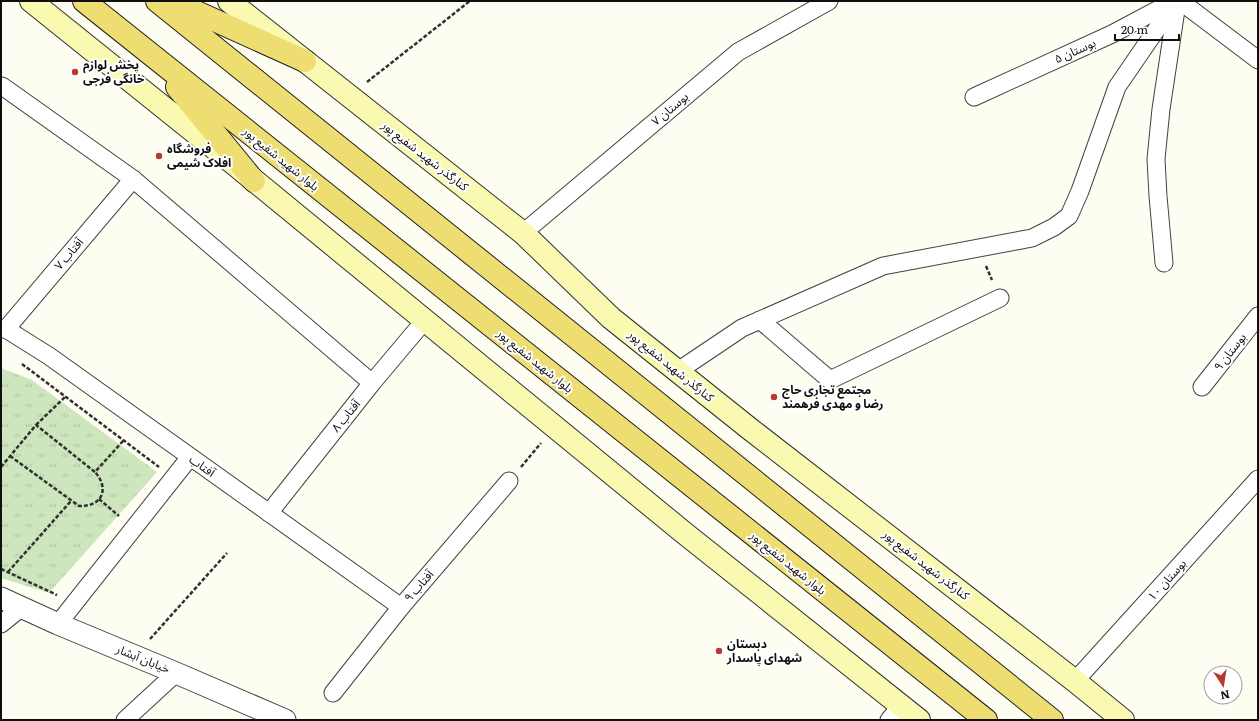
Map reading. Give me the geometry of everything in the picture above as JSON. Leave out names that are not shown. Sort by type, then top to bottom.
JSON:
[{"type":"main road","points":[[31,1],[425,320],[683,532],[895,713],[919,720]]},
{"type":"main road","name":"بلوار شهید شفیع پور","points":[[84,1],[986,720]]},
{"type":"main road","points":[[157,1],[1052,720]]},
{"type":"main road","points":[[172,1],[305,61]]},
{"type":"main road","name":"کنارگذر شهید شفیع پور","points":[[229,1],[523,233],[611,318],[750,429],[1075,681],[1123,720]]},
{"type":"main road","points":[[148,52],[254,181]]},
{"type":"street","name":"بوستان ۷","points":[[523,233],[738,52],[829,1]]},
{"type":"street","points":[[1177,1],[1258,59]]},
{"type":"street","points":[[678,371],[742,328],[883,266],[1032,238],[1054,227],[1069,216],[1080,191],[1117,87],[1177,1]]},
{"type":"street","points":[[1164,263],[1156,159],[1161,109],[1177,1]]},
{"type":"street","name":"بوستان ۵","points":[[974,96],[1112,34],[1177,1]]},
{"type":"street","points":[[2,86],[133,180],[372,383]]},
{"type":"street","name":"آفتاب ۷","points":[[3,329],[133,180]]},
{"type":"street","points":[[760,320],[830,380],[1000,298]]},
{"type":"street","name":"بوستان ۹","points":[[1202,387],[1258,316]]},
{"type":"street","name":"آفتاب ۸","points":[[269,513],[372,383],[425,320]]},
{"type":"street","name":"آفتاب","points":[[3,329],[49,356],[401,607]]},
{"type":"street","points":[[58,624],[190,457]]},
{"type":"street","name":"بوستان ۱۰","points":[[1075,681],[1258,480]]},
{"type":"street","name":"آفتاب ۹","points":[[334,693],[401,607],[509,481]]},
{"type":"street","name":"خیابان آبشار","points":[[1,598],[58,624],[284,720]]},
{"type":"street","points":[[1,624],[22,607]]},
{"type":"street","points":[[125,720],[176,673]]},
{"type":"path","points":[[349,96],[470,1]]},
{"type":"path","points":[[978,248],[1000,298]]},
{"type":"path","points":[[19,361],[162,470]]},
{"type":"path","points":[[1,467],[36,425],[65,397]]},
{"type":"path","points":[[10,456],[79,506],[87,506],[96,503],[101,496],[103,487],[101,479],[95,472],[36,425]]},
{"type":"path","points":[[509,481],[555,427]]},
{"type":"path","points":[[95,472],[123,441]]},
{"type":"path","points":[[98,499],[122,519]]},
{"type":"path","points":[[8,572],[71,501]]},
{"type":"path","points":[[134,656],[227,553]]},
{"type":"path","points":[[1,569],[59,596]]},
{"type":"green space","points":[[1,368],[32,380],[157,472],[49,593],[1,578]]},
{"type":"place","name":"پخش لوازم خانگی فرجی","points":[[75,72]]},
{"type":"place","name":"فروشگاه افلاک شیمی","points":[[159,156]]},
{"type":"place","name":"مجتمع تجاری حاج رضا و مهدی فرهمند","points":[[774,397]]},
{"type":"place","name":"دبستان شهدای پاسدار","points":[[719,651]]}]
